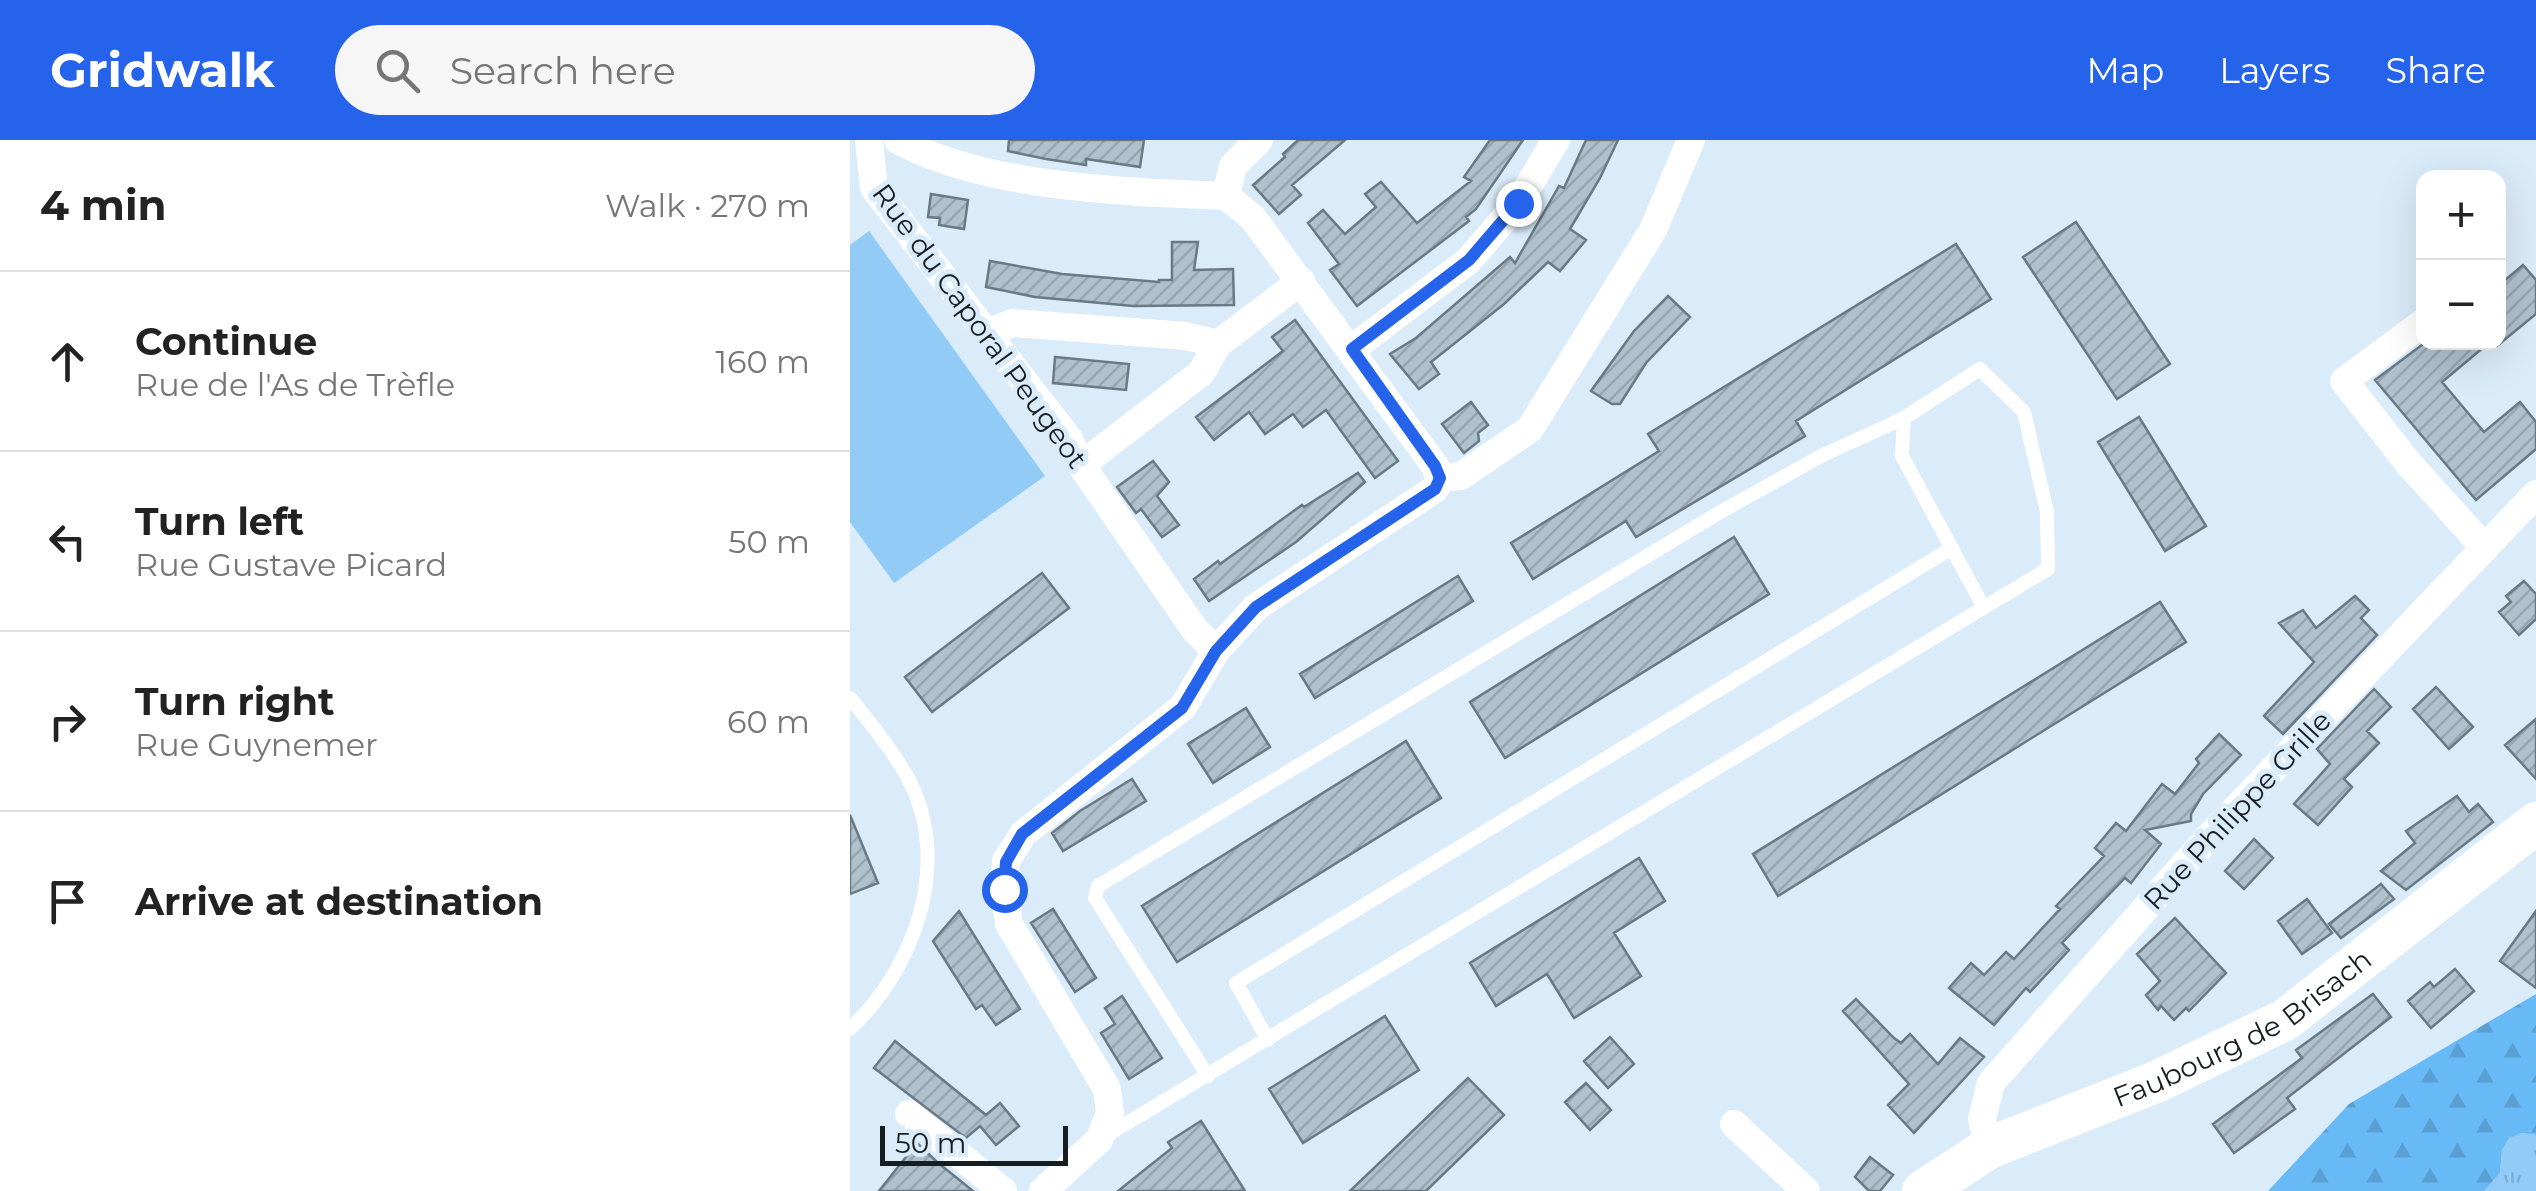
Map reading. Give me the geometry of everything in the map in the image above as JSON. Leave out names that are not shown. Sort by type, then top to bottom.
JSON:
[{"type":"main road","name":"Faubourg de Brisach","points":[[1924,1191],[1988,1148],[2156,1082],[2284,1020],[2536,823]]},
{"type":"street","name":"Rue du Caporal Peugeot","points":[[869,140],[874,188],[1069,438],[1081,465],[1195,630],[1216,651]]},
{"type":"street","points":[[898,140],[976,172],[1141,193],[1226,196],[1253,218],[1301,281],[1440,478],[1435,489],[1256,607],[1216,651],[1182,708],[1022,834],[1006,862],[1004,889],[1009,924],[1107,1089],[1110,1113],[1099,1140],[1051,1188]]},
{"type":"street","points":[[1226,196],[1233,166],[1259,140]]},
{"type":"street","points":[[1352,349],[1469,260],[1518,203],[1556,140]]},
{"type":"street","points":[[1440,478],[1461,476],[1530,429],[1653,230],[1691,140]]},
{"type":"street","points":[[1081,465],[1200,373],[1218,344],[1301,281]]},
{"type":"street","points":[[988,332],[1013,323],[1186,336],[1218,344]]},
{"type":"street","points":[[2416,328],[2344,381],[2408,464],[2484,548]]},
{"type":"street","name":"Rue Philippe Grille","points":[[1988,1148],[1982,1119],[1991,1082],[2206,840],[2536,494]]},
{"type":"street","points":[[909,1114],[1003,1191]]},
{"type":"street","points":[[1734,1124],[1806,1191]]},
{"type":"lane","points":[[1099,1140],[1208,1076],[1268,1040],[2048,569],[2047,512],[2024,412],[1980,370],[1904,418],[1822,456],[1722,510],[1098,886],[1095,898],[1208,1076]]},
{"type":"lane","points":[[1904,418],[1902,456],[1984,608]]},
{"type":"lane","points":[[1268,1040],[1236,984],[1952,548]]},
{"type":"lane","points":[[850,698],[909,780],[924,823],[929,866],[923,913],[905,952],[874,1007],[850,1029]]},
{"type":"green space","points":[[869,231],[1045,476],[894,583],[850,522],[850,245]]},
{"type":"green space","points":[[2536,994],[2536,1135],[2522,1133],[2509,1138],[2502,1150],[2500,1173],[2484,1191],[2268,1191],[2349,1104]]},
{"type":"green space","points":[[2522,1133],[2536,1135],[2536,1191],[2484,1191],[2500,1173],[2502,1150],[2509,1137]]},
{"type":"building","points":[[1009,140],[1144,140],[1140,167],[1086,159],[1086,165],[1046,159],[1008,151]]},
{"type":"building","points":[[1298,140],[1345,140],[1292,185],[1301,195],[1279,214],[1253,185]]},
{"type":"building","points":[[1490,140],[1523,140],[1476,209],[1466,217],[1469,221],[1357,306],[1330,270],[1339,264],[1308,223],[1323,210],[1345,234],[1376,207],[1365,194],[1381,182],[1417,223],[1471,181],[1464,177]]},
{"type":"building","points":[[1586,140],[1618,140],[1570,229],[1586,240],[1560,271],[1548,262],[1504,304],[1431,362],[1439,374],[1419,389],[1390,354],[1416,338],[1510,257],[1515,263],[1559,186],[1564,188]]},
{"type":"building","points":[[931,194],[968,200],[964,229],[939,225],[940,218],[928,217]]},
{"type":"building","points":[[2076,222],[2170,364],[2117,399],[2023,257]]},
{"type":"building","points":[[1172,242],[1198,242],[1194,270],[1233,269],[1234,305],[1133,306],[1035,297],[986,287],[990,261],[1062,274],[1172,280]]},
{"type":"building","points":[[1956,244],[1991,299],[1796,421],[1805,436],[1636,537],[1626,521],[1533,579],[1511,543],[1659,451],[1648,434]]},
{"type":"building","points":[[2523,265],[2536,280],[2536,314],[2506,338],[2506,279]]},
{"type":"building","points":[[1668,296],[1690,317],[1646,363],[1620,404],[1612,404],[1591,391],[1634,331]]},
{"type":"building","points":[[1295,320],[1398,461],[1375,478],[1326,410],[1303,427],[1293,414],[1265,434],[1249,412],[1214,440],[1196,417],[1283,351],[1272,337]]},
{"type":"building","points":[[2416,349],[2480,350],[2442,382],[2484,432],[2520,402],[2536,422],[2536,449],[2476,500],[2375,380]]},
{"type":"building","points":[[1055,357],[1129,364],[1126,390],[1053,383]]},
{"type":"building","points":[[1471,402],[1488,425],[1478,433],[1479,441],[1464,453],[1442,424]]},
{"type":"building","points":[[2139,417],[2206,526],[2165,551],[2098,442]]},
{"type":"building","points":[[1153,461],[1169,482],[1157,496],[1179,525],[1162,537],[1141,509],[1136,513],[1117,487]]},
{"type":"building","points":[[1358,473],[1365,482],[1296,542],[1209,601],[1194,579],[1302,505]]},
{"type":"building","points":[[1734,537],[1769,594],[1505,758],[1470,702]]},
{"type":"building","points":[[1042,573],[1069,608],[932,712],[905,677]]},
{"type":"building","points":[[1458,576],[1473,601],[1315,698],[1300,674]]},
{"type":"building","points":[[2524,581],[2536,594],[2536,619],[2519,635],[2499,612],[2511,602],[2506,596]]},
{"type":"building","points":[[2355,596],[2369,610],[2361,618],[2377,635],[2283,734],[2264,716],[2314,662],[2279,623],[2303,610],[2316,628]]},
{"type":"building","points":[[2160,602],[2186,642],[1778,896],[1753,854]]},
{"type":"building","points":[[2436,687],[2473,727],[2449,749],[2413,709]]},
{"type":"building","points":[[2374,689],[2391,707],[2367,731],[2379,743],[2344,779],[2352,787],[2318,825],[2294,804],[2330,764],[2317,749]]},
{"type":"building","points":[[1246,708],[1270,747],[1213,783],[1188,744]]},
{"type":"building","points":[[2536,719],[2536,779],[2505,745]]},
{"type":"building","points":[[2219,734],[2241,755],[2203,794],[2191,821],[2145,830],[2161,844],[2131,883],[2125,878],[2062,943],[2069,950],[2030,992],[2026,988],[1994,1025],[1949,988],[1971,963],[1984,975],[2006,952],[2014,959],[2060,909],[2056,906],[2104,856],[2095,848],[2116,823],[2126,831],[2162,784],[2175,794],[2199,763],[2196,759]]},
{"type":"building","points":[[1406,741],[1441,798],[1177,962],[1142,906]]},
{"type":"building","points":[[1132,779],[1146,801],[1063,851],[1052,833]]},
{"type":"building","points":[[2457,796],[2469,812],[2478,804],[2493,822],[2406,890],[2381,871],[2415,843],[2406,831]]},
{"type":"building","points":[[850,815],[878,883],[850,894]]},
{"type":"building","points":[[2254,839],[2273,858],[2244,889],[2225,871]]},
{"type":"building","points":[[1639,858],[1665,901],[1614,933],[1641,976],[1574,1018],[1547,974],[1496,1006],[1470,963]]},
{"type":"building","points":[[2381,884],[2394,899],[2341,938],[2329,924]]},
{"type":"building","points":[[2307,899],[2332,933],[2302,954],[2278,921]]},
{"type":"building","points":[[1053,909],[1096,978],[1075,992],[1031,923]]},
{"type":"building","points":[[959,911],[1020,1009],[996,1025],[982,1005],[976,1009],[933,941]]},
{"type":"building","points":[[2536,911],[2536,988],[2500,961]]},
{"type":"building","points":[[2175,918],[2226,973],[2189,1011],[2186,1008],[2174,1020],[2161,1006],[2158,1010],[2146,995],[2160,981],[2137,954]]},
{"type":"building","points":[[2455,969],[2474,991],[2431,1028],[2408,1001],[2430,982],[2434,987]]},
{"type":"building","points":[[2373,994],[2391,1017],[2287,1098],[2295,1109],[2234,1153],[2213,1124],[2302,1058],[2296,1050]]},
{"type":"building","points":[[1122,996],[1162,1058],[1129,1079],[1101,1033],[1115,1024],[1105,1008]]},
{"type":"building","points":[[1856,999],[1894,1038],[1901,1043],[1910,1034],[1938,1064],[1960,1038],[1984,1057],[1914,1133],[1888,1105],[1909,1084],[1843,1011]]},
{"type":"building","points":[[1385,1016],[1419,1070],[1303,1143],[1269,1089]]},
{"type":"building","points":[[1610,1037],[1634,1064],[1608,1088],[1584,1061]]},
{"type":"building","points":[[895,1041],[986,1115],[1000,1103],[1019,1126],[996,1145],[980,1126],[966,1138],[874,1068]]},
{"type":"building","points":[[1468,1078],[1504,1115],[1426,1191],[1350,1191]]},
{"type":"building","points":[[1586,1083],[1611,1110],[1590,1130],[1565,1102]]},
{"type":"building","points":[[1201,1121],[1245,1191],[1118,1191],[1172,1148],[1168,1142]]},
{"type":"building","points":[[917,1143],[937,1162],[973,1191],[879,1191]]},
{"type":"building","points":[[1870,1157],[1893,1175],[1880,1191],[1869,1191],[1855,1177]]},
{"type":"route","points":[[1004,889],[1006,862],[1022,834],[1182,708],[1216,651],[1256,607],[1435,489],[1440,478],[1435,466],[1352,349],[1469,260],[1518,203]]}]
